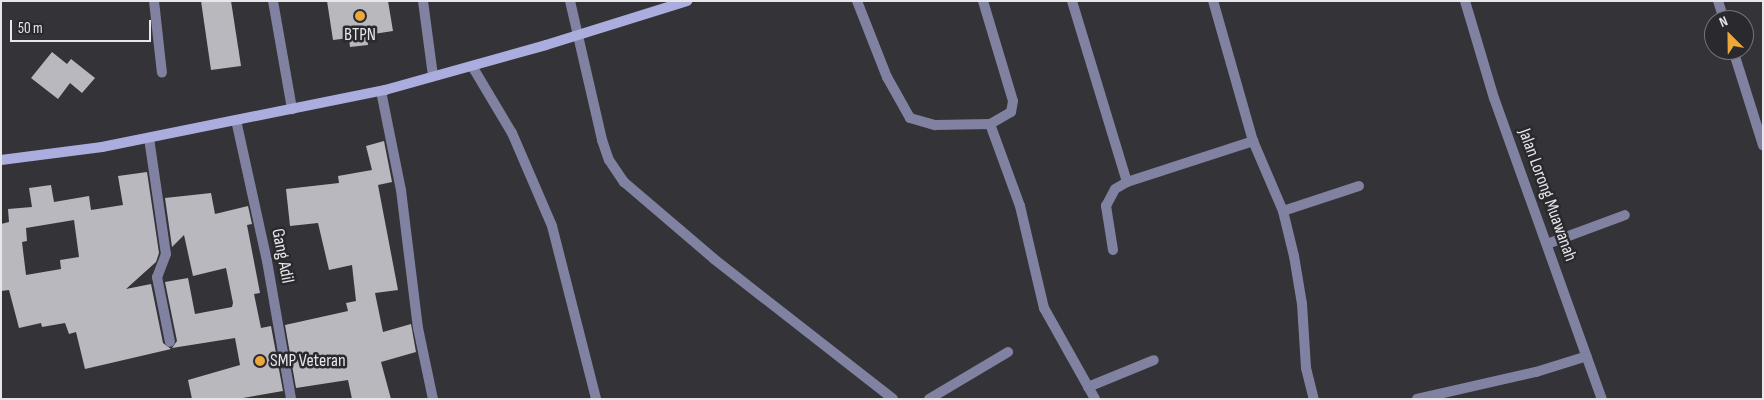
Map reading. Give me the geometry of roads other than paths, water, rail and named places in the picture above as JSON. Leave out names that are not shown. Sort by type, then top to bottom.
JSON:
[{"type":"main road","points":[[1,160],[149,138],[381,91],[577,36],[687,1]]},
{"type":"street","points":[[154,1],[162,73]]},
{"type":"street","points":[[273,1],[292,109]]},
{"type":"street","points":[[423,1],[433,76]]},
{"type":"street","points":[[570,1],[606,152],[624,182],[714,259],[893,399]]},
{"type":"street","points":[[857,1],[887,77],[910,118],[935,125],[990,124],[1011,112],[1013,101],[983,1]]},
{"type":"street","points":[[1072,1],[1126,182]]},
{"type":"street","points":[[1213,1],[1253,141],[1283,211],[1302,304],[1306,368],[1314,399]]},
{"type":"street","name":"Jalan Lorong Muawanah","points":[[1465,1],[1494,98],[1602,399]]},
{"type":"street","points":[[1736,60],[1763,145]]},
{"type":"street","points":[[472,66],[512,133],[552,226],[596,399]]},
{"type":"street","points":[[381,91],[401,190],[418,328],[434,399]]},
{"type":"street","name":"Gang Adil","points":[[236,120],[267,261],[291,399]]},
{"type":"street","points":[[990,124],[1020,206],[1044,308],[1095,399]]},
{"type":"street","points":[[149,138],[166,254],[157,277],[170,342]]},
{"type":"street","points":[[1114,250],[1107,220],[1107,201],[1111,192],[1126,182],[1253,141]]},
{"type":"street","points":[[1283,211],[1359,186]]},
{"type":"street","points":[[1547,244],[1625,215]]},
{"type":"street","points":[[929,399],[1008,352]]},
{"type":"street","points":[[1417,399],[1536,372],[1587,356]]},
{"type":"street","points":[[1088,387],[1154,360]]},
{"type":"place","name":"BTPN","points":[[360,16]]},
{"type":"place","name":"SMP Veteran","points":[[260,361]]}]
